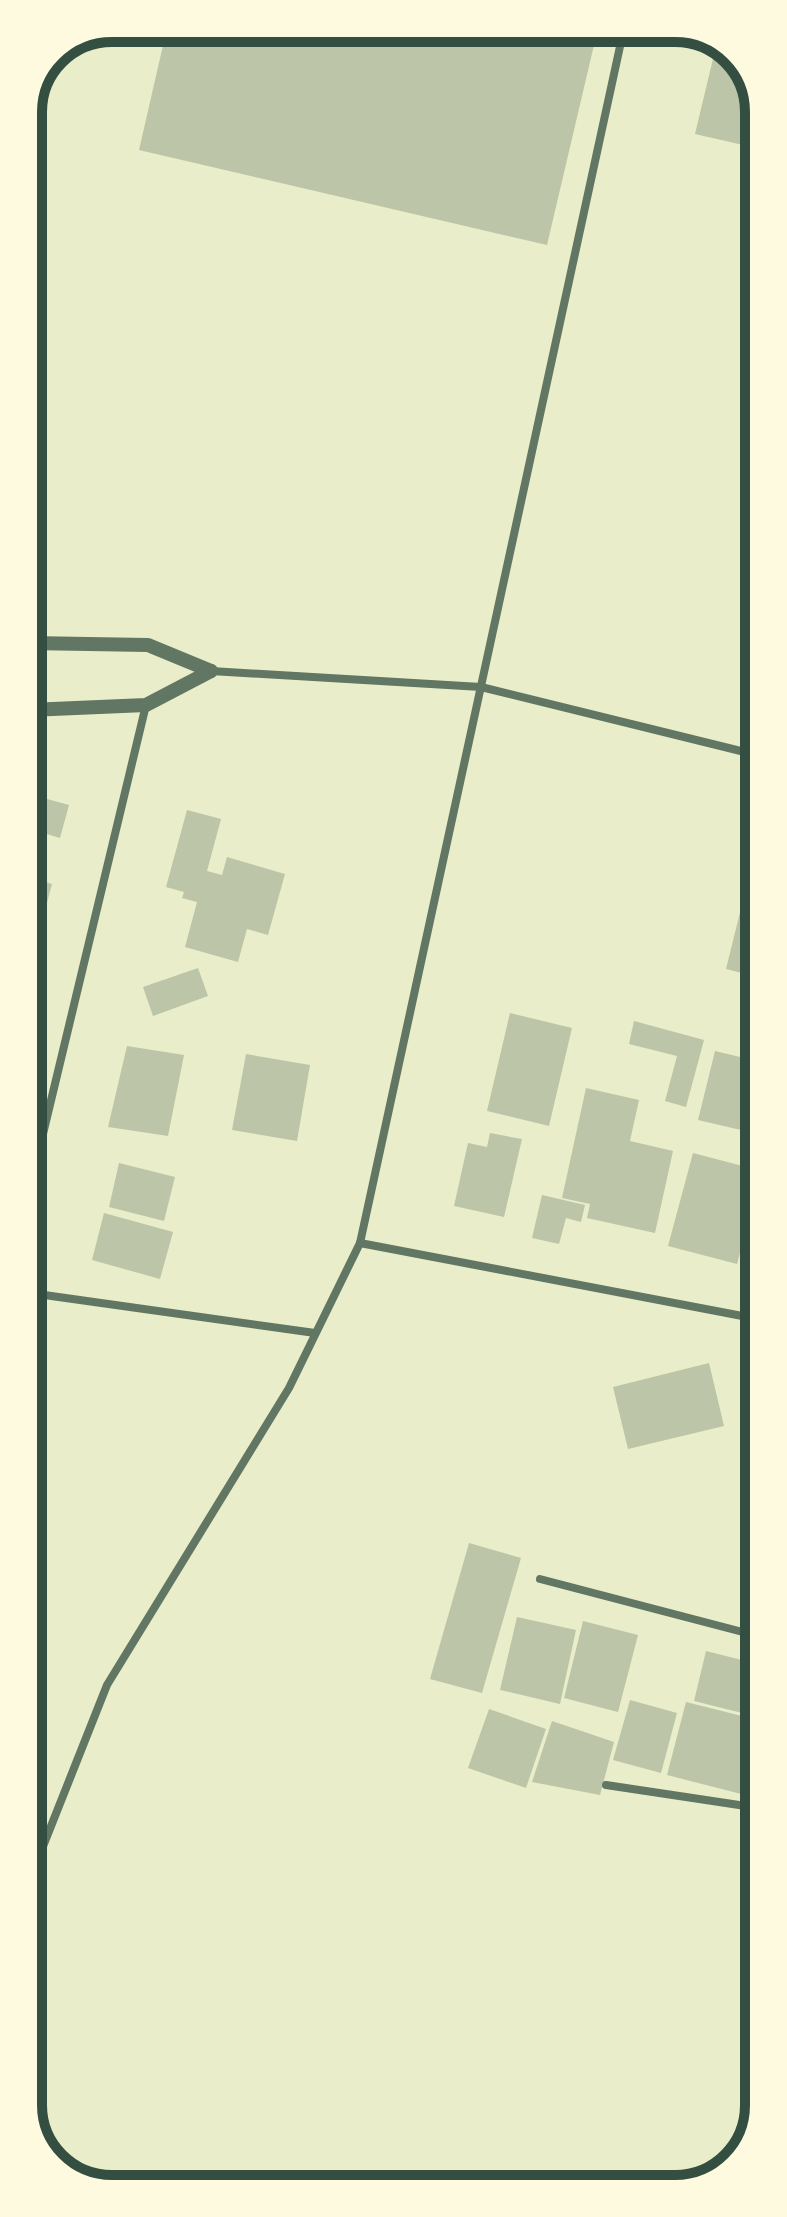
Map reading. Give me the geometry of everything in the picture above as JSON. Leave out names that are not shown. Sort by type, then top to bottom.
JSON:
[{"type":"street","points":[[42,1849],[107,1685],[289,1388],[360,1243],[621,42]]},
{"type":"street","points":[[42,643],[148,645],[211,671],[481,687],[745,752]]},
{"type":"street","points":[[42,709],[146,705],[211,671]]},
{"type":"street","points":[[42,1138],[146,705]]},
{"type":"street","points":[[360,1243],[745,1317]]},
{"type":"street","points":[[42,1295],[315,1333]]},
{"type":"street","points":[[540,1579],[745,1633]]},
{"type":"street","points":[[606,1785],[745,1806]]},
{"type":"building","points":[[164,42],[595,42],[547,245],[139,150]]},
{"type":"building","points":[[714,55],[733,73],[743,94],[745,145],[695,134]]},
{"type":"building","points":[[42,798],[69,805],[60,838],[42,833]]},
{"type":"building","points":[[187,810],[221,819],[207,871],[222,875],[227,857],[285,874],[268,935],[247,929],[238,962],[185,947],[197,902],[182,898],[184,892],[166,887]]},
{"type":"building","points":[[42,881],[52,884],[42,921]]},
{"type":"building","points":[[745,892],[745,974],[726,969]]},
{"type":"building","points":[[198,968],[208,996],[153,1016],[143,987]]},
{"type":"building","points":[[510,1013],[572,1028],[549,1126],[487,1111]]},
{"type":"building","points":[[634,1021],[704,1040],[686,1107],[665,1101],[677,1056],[629,1044]]},
{"type":"building","points":[[127,1046],[184,1055],[168,1136],[108,1127]]},
{"type":"building","points":[[715,1051],[745,1058],[745,1131],[698,1120]]},
{"type":"building","points":[[246,1054],[310,1065],[297,1141],[232,1130]]},
{"type":"building","points":[[586,1088],[639,1100],[630,1141],[673,1151],[655,1233],[587,1218],[590,1204],[562,1198]]},
{"type":"building","points":[[490,1133],[522,1139],[504,1217],[454,1206],[468,1143],[487,1147]]},
{"type":"building","points":[[693,1153],[745,1167],[745,1235],[737,1264],[668,1246]]},
{"type":"building","points":[[119,1163],[175,1177],[164,1221],[109,1207]]},
{"type":"building","points":[[542,1195],[585,1205],[581,1222],[566,1218],[559,1244],[532,1238]]},
{"type":"building","points":[[104,1213],[173,1232],[160,1279],[92,1260]]},
{"type":"building","points":[[709,1363],[724,1426],[628,1449],[613,1387]]},
{"type":"building","points":[[469,1543],[521,1558],[482,1693],[430,1679]]},
{"type":"building","points":[[517,1617],[576,1630],[560,1704],[500,1690]]},
{"type":"building","points":[[583,1621],[638,1635],[618,1712],[564,1698]]},
{"type":"building","points":[[706,1651],[745,1661],[745,1714],[694,1701]]},
{"type":"building","points":[[630,1700],[677,1713],[661,1773],[613,1760]]},
{"type":"building","points":[[686,1702],[745,1717],[745,1795],[667,1775]]},
{"type":"building","points":[[489,1709],[546,1729],[526,1788],[468,1768]]},
{"type":"building","points":[[552,1721],[614,1742],[600,1795],[532,1782]]}]
